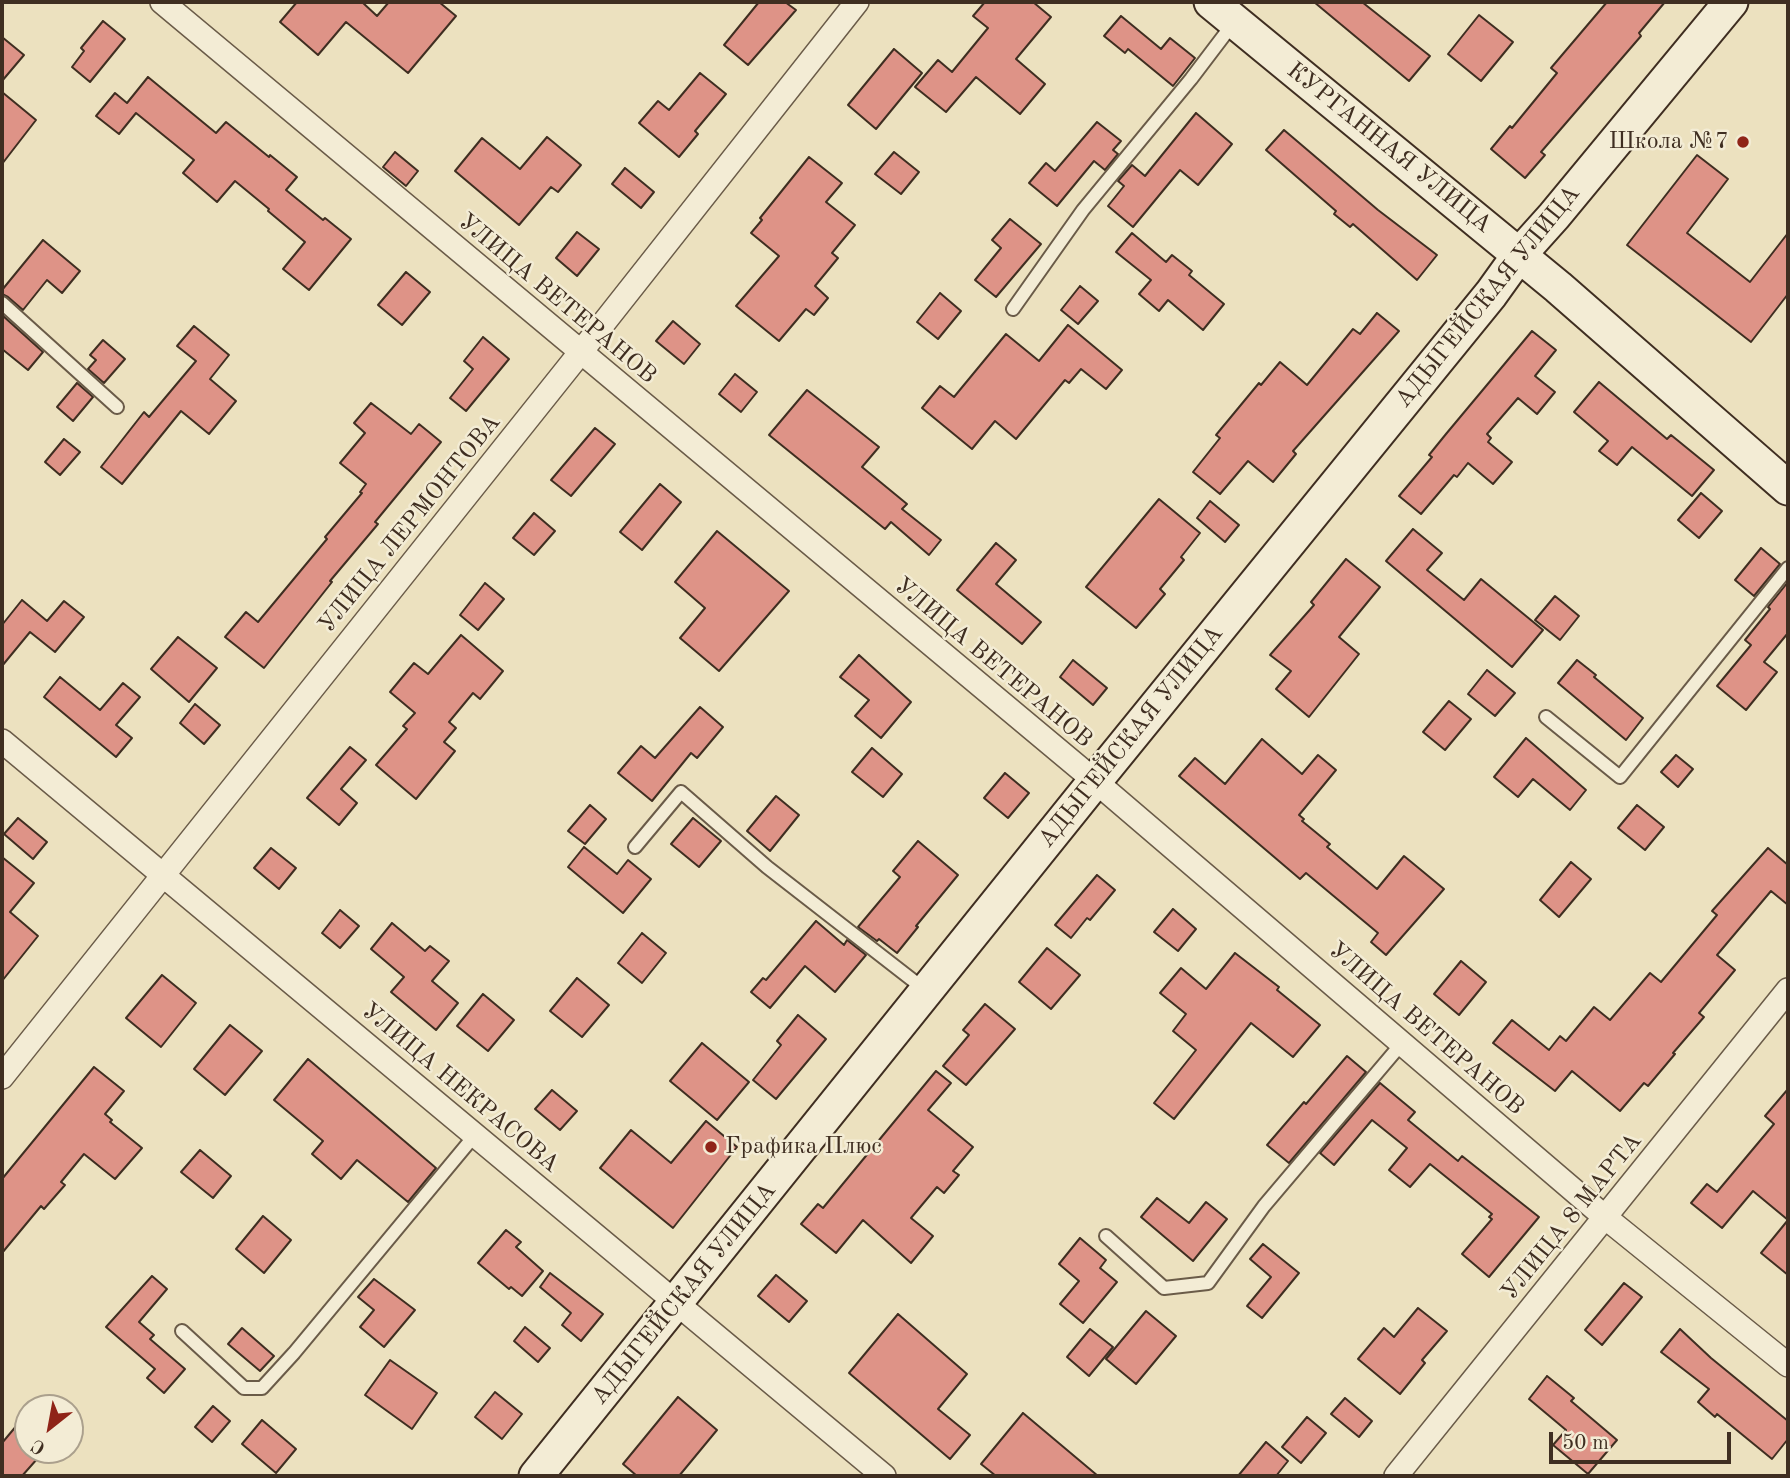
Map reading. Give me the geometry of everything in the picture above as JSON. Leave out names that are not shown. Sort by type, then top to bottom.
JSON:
[{"type":"main road","name":"АДЫГЕЙСКАЯ УЛИЦА","points":[[536,1476],[1491,294],[1519,255],[1731,2]]},
{"type":"main road","name":"КУРГАННАЯ УЛИЦА","points":[[1223,12],[1519,255],[1788,488]]},
{"type":"street","name":"УЛИЦА ВЕТЕРАНОВ","points":[[162,2],[1095,782],[1403,1042],[1606,1218],[1788,1365]]},
{"type":"street","name":"УЛИЦА ЛЕРМОНТОВА","points":[[2,1077],[857,2]]},
{"type":"street","name":"УЛИЦА НЕКРАСОВА","points":[[2,741],[884,1476]]},
{"type":"street","name":"УЛИЦА 8 МАРТА","points":[[1396,1476],[1788,990]]},
{"type":"lane","points":[[1013,309],[1223,12]]},
{"type":"lane","points":[[2,303],[117,407]]},
{"type":"lane","points":[[1546,717],[1620,777],[1788,568]]},
{"type":"lane","points":[[635,847],[681,792],[767,867],[926,991]]},
{"type":"lane","points":[[1106,1236],[1164,1288],[1208,1283],[1264,1206],[1403,1042]]},
{"type":"lane","points":[[183,1331],[244,1388],[262,1388],[475,1135]]},
{"type":"building","points":[[297,2],[362,2],[377,16],[389,2],[439,2],[456,16],[408,73],[346,22],[318,55],[280,22]]},
{"type":"building","points":[[759,2],[785,2],[796,10],[748,65],[724,45]]},
{"type":"building","points":[[985,2],[1033,2],[1051,17],[1016,59],[1045,84],[1020,114],[976,77],[946,112],[915,87],[938,60],[952,72],[988,28],[973,16]]},
{"type":"building","points":[[1314,2],[1362,2],[1430,56],[1409,81]]},
{"type":"building","points":[[1607,2],[1665,2],[1639,33],[1641,36],[1541,152],[1545,155],[1525,178],[1491,149],[1557,73],[1551,68]]},
{"type":"building","points":[[1479,15],[1513,42],[1481,81],[1448,54]]},
{"type":"building","points":[[1121,16],[1161,49],[1170,38],[1195,58],[1173,86],[1128,49],[1125,53],[1104,36]]},
{"type":"building","points":[[103,21],[125,39],[90,82],[72,67],[84,51],[81,48]]},
{"type":"building","points":[[2,37],[24,55],[2,81]]},
{"type":"building","points":[[894,49],[922,73],[876,129],[848,105]]},
{"type":"building","points":[[700,73],[726,94],[695,131],[698,134],[679,157],[639,123],[658,101],[669,110]]},
{"type":"building","points":[[148,77],[216,133],[226,122],[269,157],[270,155],[297,177],[286,190],[351,239],[309,290],[283,269],[305,242],[235,181],[217,202],[183,173],[194,160],[136,113],[119,134],[96,116],[115,93],[127,103]]},
{"type":"building","points":[[2,92],[36,120],[2,164]]},
{"type":"building","points":[[1196,113],[1232,144],[1198,185],[1180,170],[1133,227],[1108,206],[1124,186],[1118,181],[1132,165],[1145,176]]},
{"type":"building","points":[[1097,122],[1121,141],[1113,150],[1118,154],[1105,170],[1094,161],[1057,206],[1029,183],[1046,163],[1055,171]]},
{"type":"building","points":[[1284,130],[1378,210],[1437,255],[1417,280],[1353,224],[1350,227],[1334,214],[1336,211],[1266,150]]},
{"type":"building","points":[[547,137],[581,165],[558,192],[551,187],[519,225],[455,171],[482,138],[520,169]]},
{"type":"building","points":[[395,152],[418,171],[406,186],[383,167]]},
{"type":"building","points":[[894,152],[919,172],[901,194],[875,174]]},
{"type":"building","points":[[1697,155],[1728,179],[1687,233],[1750,282],[1788,233],[1788,294],[1751,342],[1627,245]]},
{"type":"building","points":[[809,157],[842,183],[826,202],[855,225],[832,253],[838,258],[815,286],[828,298],[814,315],[806,309],[779,341],[736,306],[779,256],[751,233]]},
{"type":"building","points":[[625,168],[654,192],[641,208],[612,184]]},
{"type":"building","points":[[1010,219],[1041,244],[996,297],[975,280],[1001,248],[992,240]]},
{"type":"building","points":[[577,232],[599,249],[577,276],[556,258]]},
{"type":"building","points":[[1132,233],[1166,262],[1172,255],[1192,271],[1189,275],[1224,304],[1203,330],[1168,300],[1159,311],[1139,294],[1151,280],[1116,252]]},
{"type":"building","points":[[43,240],[80,271],[62,293],[47,280],[23,310],[2,294],[2,290]]},
{"type":"building","points":[[406,272],[430,292],[402,325],[378,305]]},
{"type":"building","points":[[1080,286],[1098,301],[1078,324],[1061,310]]},
{"type":"building","points":[[940,293],[961,311],[938,339],[917,322]]},
{"type":"building","points":[[1377,313],[1399,331],[1293,451],[1296,454],[1273,482],[1248,461],[1220,494],[1193,472],[1220,438],[1216,435],[1280,362],[1307,385],[1353,329],[1360,334]]},
{"type":"building","points":[[2,315],[43,352],[28,370],[2,349]]},
{"type":"building","points":[[673,321],[700,344],[684,364],[656,341]]},
{"type":"building","points":[[1068,325],[1122,370],[1106,389],[1081,369],[1069,383],[1065,380],[1016,439],[995,421],[972,449],[922,408],[940,386],[954,397],[1006,334],[1039,361]]},
{"type":"building","points":[[194,326],[229,355],[210,379],[236,401],[209,434],[181,411],[122,484],[101,467],[144,412],[149,417],[196,361],[177,346]]},
{"type":"building","points":[[1532,331],[1556,350],[1535,376],[1555,392],[1537,414],[1518,398],[1487,434],[1491,438],[1488,442],[1512,462],[1493,484],[1468,463],[1457,477],[1454,475],[1421,514],[1399,496],[1432,457],[1429,455]]},
{"type":"building","points":[[483,337],[509,359],[466,411],[450,398],[473,369],[464,361]]},
{"type":"building","points":[[103,340],[125,359],[104,383],[88,369],[96,360],[90,355]]},
{"type":"building","points":[[735,374],[757,392],[741,412],[719,394]]},
{"type":"building","points":[[1599,382],[1667,439],[1671,435],[1714,470],[1692,496],[1632,447],[1617,465],[1599,451],[1608,441],[1574,412]]},
{"type":"building","points":[[77,383],[93,397],[73,421],[57,407]]},
{"type":"building","points":[[807,390],[879,447],[862,467],[907,504],[902,509],[941,540],[929,555],[891,522],[885,529],[769,435]]},
{"type":"building","points":[[371,403],[411,434],[419,424],[441,442],[375,522],[378,524],[330,581],[332,582],[264,668],[225,637],[246,612],[258,622],[362,493],[360,492],[366,484],[340,463],[365,433],[354,423]]},
{"type":"building","points":[[595,428],[615,444],[571,496],[551,480]]},
{"type":"building","points":[[64,439],[80,452],[60,475],[45,462]]},
{"type":"building","points":[[660,484],[681,502],[642,550],[620,532]]},
{"type":"building","points":[[1701,493],[1722,511],[1699,538],[1678,520]]},
{"type":"building","points":[[1159,499],[1200,533],[1181,557],[1184,560],[1160,589],[1165,594],[1136,628],[1086,587]]},
{"type":"building","points":[[1210,501],[1239,525],[1225,542],[1197,518]]},
{"type":"building","points":[[534,513],[555,531],[534,555],[513,538]]},
{"type":"building","points":[[1413,529],[1442,553],[1427,570],[1464,600],[1481,579],[1543,630],[1512,667],[1386,561]]},
{"type":"building","points":[[717,531],[789,591],[719,671],[680,638],[705,608],[675,582]]},
{"type":"building","points":[[996,543],[1016,560],[996,584],[1041,622],[1022,644],[957,590]]},
{"type":"building","points":[[1761,548],[1780,564],[1754,596],[1735,580]]},
{"type":"building","points":[[1346,559],[1380,587],[1339,637],[1359,654],[1309,717],[1276,689],[1291,671],[1270,655],[1314,605],[1311,602]]},
{"type":"building","points":[[1788,582],[1788,633],[1764,662],[1777,672],[1746,710],[1717,686],[1751,645],[1745,640]]},
{"type":"building","points":[[485,583],[504,599],[478,630],[460,615]]},
{"type":"building","points":[[1555,596],[1579,616],[1560,640],[1535,620]]},
{"type":"building","points":[[22,600],[47,621],[64,601],[84,617],[55,652],[30,632],[2,666],[2,625]]},
{"type":"building","points":[[461,635],[503,671],[480,699],[473,693],[449,722],[456,728],[444,742],[455,751],[416,799],[376,765],[407,729],[403,726],[415,713],[390,692],[414,663],[428,674]]},
{"type":"building","points":[[178,637],[217,668],[189,702],[151,669]]},
{"type":"building","points":[[859,655],[911,702],[881,738],[855,716],[869,700],[840,677]]},
{"type":"building","points":[[1073,660],[1107,688],[1093,705],[1060,677]]},
{"type":"building","points":[[1577,660],[1643,718],[1626,740],[1558,683]]},
{"type":"building","points":[[1487,670],[1515,693],[1495,716],[1468,694]]},
{"type":"building","points":[[60,677],[100,710],[123,683],[140,697],[116,725],[132,738],[116,757],[44,697]]},
{"type":"building","points":[[1449,701],[1471,719],[1445,750],[1423,732]]},
{"type":"building","points":[[195,704],[220,725],[204,744],[180,723]]},
{"type":"building","points":[[700,707],[723,727],[697,758],[691,753],[652,801],[618,773],[641,746],[655,758]]},
{"type":"building","points":[[1526,738],[1586,790],[1570,810],[1533,779],[1518,797],[1494,777]]},
{"type":"building","points":[[1262,739],[1302,774],[1318,755],[1336,770],[1299,815],[1304,819],[1302,821],[1330,844],[1327,847],[1377,889],[1404,856],[1444,889],[1386,955],[1371,942],[1378,933],[1306,873],[1300,879],[1179,776],[1195,758],[1225,784]]},
{"type":"building","points":[[350,747],[366,760],[341,789],[357,803],[339,825],[307,798]]},
{"type":"building","points":[[872,748],[902,774],[883,797],[852,772]]},
{"type":"building","points":[[1676,755],[1693,769],[1678,787],[1661,772]]},
{"type":"building","points":[[1005,773],[1029,793],[1008,818],[984,798]]},
{"type":"building","points":[[776,796],[799,815],[770,851],[747,831]]},
{"type":"building","points":[[590,805],[606,819],[585,844],[568,831]]},
{"type":"building","points":[[1637,805],[1664,827],[1645,850],[1618,828]]},
{"type":"building","points":[[18,818],[47,842],[33,859],[4,834]]},
{"type":"building","points":[[693,818],[721,841],[699,867],[671,844]]},
{"type":"building","points":[[918,841],[958,875],[897,953],[858,927],[900,877],[893,871]]},
{"type":"building","points":[[584,847],[617,874],[628,860],[651,879],[623,913],[568,867]]},
{"type":"building","points":[[271,848],[296,868],[279,889],[254,868]]},
{"type":"building","points":[[1768,848],[1788,865],[1788,905],[1771,891],[1717,955],[1735,970],[1699,1013],[1704,1017],[1673,1053],[1675,1054],[1648,1086],[1644,1083],[1620,1111],[1572,1071],[1555,1091],[1493,1043],[1512,1020],[1549,1050],[1560,1036],[1566,1041],[1594,1007],[1610,1020],[1650,973],[1661,982],[1717,915],[1712,911]]},
{"type":"building","points":[[2,857],[34,883],[10,912],[38,936],[2,981]]},
{"type":"building","points":[[1571,862],[1591,879],[1559,917],[1540,900]]},
{"type":"building","points":[[1097,875],[1115,890],[1071,938],[1055,925]]},
{"type":"building","points":[[1173,909],[1196,929],[1178,951],[1154,932]]},
{"type":"building","points":[[340,910],[359,926],[340,948],[322,933]]},
{"type":"building","points":[[816,921],[844,945],[847,940],[866,955],[835,992],[805,966],[770,1008],[751,992],[763,978],[766,980]]},
{"type":"building","points":[[392,923],[425,951],[430,946],[449,961],[432,981],[458,1003],[436,1030],[391,992],[404,977],[371,949]]},
{"type":"building","points":[[642,933],[666,953],[642,983],[618,963]]},
{"type":"building","points":[[1047,948],[1080,975],[1051,1009],[1019,982]]},
{"type":"building","points":[[1235,953],[1279,987],[1277,990],[1320,1025],[1293,1057],[1251,1023],[1174,1119],[1154,1103],[1196,1050],[1173,1031],[1186,1014],[1160,993],[1181,968],[1206,989]]},
{"type":"building","points":[[1461,961],[1486,982],[1459,1015],[1434,994]]},
{"type":"building","points":[[162,975],[196,1003],[161,1047],[126,1018]]},
{"type":"building","points":[[577,978],[609,1005],[582,1037],[550,1011]]},
{"type":"building","points":[[483,994],[514,1020],[488,1051],[457,1026]]},
{"type":"building","points":[[985,1004],[1015,1029],[966,1085],[943,1066],[969,1035],[963,1030]]},
{"type":"building","points":[[798,1015],[826,1039],[776,1099],[753,1080],[781,1045],[777,1041]]},
{"type":"building","points":[[230,1025],[262,1051],[225,1095],[194,1069]]},
{"type":"building","points":[[702,1043],[749,1082],[717,1120],[670,1081]]},
{"type":"building","points":[[1347,1056],[1366,1072],[1289,1163],[1267,1145]]},
{"type":"building","points":[[308,1059],[436,1168],[408,1202],[357,1160],[341,1179],[312,1154],[323,1141],[274,1100]]},
{"type":"building","points":[[94,1067],[124,1091],[105,1114],[112,1120],[110,1122],[142,1148],[115,1179],[84,1154],[61,1182],[65,1185],[44,1209],[41,1206],[2,1253],[2,1179]]},
{"type":"building","points":[[936,1071],[951,1083],[928,1110],[973,1147],[953,1171],[959,1175],[944,1193],[937,1187],[911,1218],[933,1236],[911,1263],[863,1220],[836,1253],[801,1224],[818,1204],[823,1208]]},
{"type":"building","points":[[1380,1083],[1415,1112],[1408,1120],[1458,1161],[1462,1156],[1539,1217],[1489,1277],[1462,1254],[1492,1219],[1489,1217],[1492,1214],[1430,1164],[1410,1187],[1389,1170],[1407,1148],[1372,1120],[1334,1165],[1320,1153]]},
{"type":"building","points":[[1788,1089],[1788,1220],[1753,1191],[1722,1228],[1691,1203],[1707,1184],[1717,1192],[1774,1124],[1765,1116]]},
{"type":"building","points":[[552,1090],[577,1111],[560,1130],[535,1109]]},
{"type":"building","points":[[706,1121],[737,1147],[673,1228],[600,1168],[631,1130],[671,1163]]},
{"type":"building","points":[[200,1150],[231,1176],[213,1198],[181,1172]]},
{"type":"building","points":[[1157,1198],[1189,1223],[1206,1202],[1227,1219],[1193,1261],[1141,1217]]},
{"type":"building","points":[[263,1216],[291,1240],[264,1273],[236,1249]]},
{"type":"building","points":[[1788,1220],[1788,1275],[1761,1253]]},
{"type":"building","points":[[506,1230],[521,1242],[516,1247],[543,1271],[522,1296],[511,1287],[509,1289],[478,1263]]},
{"type":"building","points":[[1080,1238],[1106,1260],[1100,1268],[1117,1282],[1083,1323],[1060,1304],[1079,1281],[1059,1264]]},
{"type":"building","points":[[1263,1244],[1299,1273],[1262,1318],[1247,1306],[1271,1277],[1250,1259]]},
{"type":"building","points":[[550,1273],[603,1314],[581,1341],[562,1325],[571,1313],[540,1287]]},
{"type":"building","points":[[776,1275],[807,1301],[789,1322],[758,1296]]},
{"type":"building","points":[[152,1276],[167,1289],[139,1322],[154,1335],[150,1339],[185,1369],[164,1393],[147,1378],[155,1369],[106,1327]]},
{"type":"building","points":[[374,1279],[415,1310],[384,1347],[360,1327],[374,1310],[358,1297]]},
{"type":"building","points":[[1624,1283],[1642,1297],[1602,1345],[1585,1330]]},
{"type":"building","points":[[1418,1308],[1447,1331],[1422,1360],[1425,1363],[1400,1394],[1358,1359],[1384,1328],[1394,1337]]},
{"type":"building","points":[[1146,1311],[1176,1336],[1136,1384],[1106,1359]]},
{"type":"building","points":[[898,1314],[967,1374],[938,1409],[970,1435],[950,1459],[849,1373]]},
{"type":"building","points":[[525,1327],[550,1348],[538,1362],[514,1341]]},
{"type":"building","points":[[242,1328],[274,1356],[260,1371],[228,1344]]},
{"type":"building","points":[[1090,1329],[1113,1347],[1089,1376],[1067,1357]]},
{"type":"building","points":[[1680,1329],[1788,1421],[1788,1439],[1772,1459],[1698,1402],[1709,1389],[1661,1352]]},
{"type":"building","points":[[390,1360],[437,1393],[412,1429],[365,1395]]},
{"type":"building","points":[[1547,1376],[1574,1398],[1571,1401],[1617,1440],[1588,1474],[1553,1445],[1566,1430],[1529,1399]]},
{"type":"building","points":[[495,1392],[522,1414],[502,1439],[475,1417]]},
{"type":"building","points":[[678,1397],[717,1430],[679,1476],[637,1476],[623,1464]]},
{"type":"building","points":[[1345,1398],[1372,1421],[1359,1437],[1331,1414]]},
{"type":"building","points":[[213,1406],[230,1421],[212,1442],[195,1427]]},
{"type":"building","points":[[1023,1413],[1098,1476],[996,1476],[981,1464]]},
{"type":"building","points":[[1307,1417],[1326,1433],[1301,1463],[1282,1447]]},
{"type":"building","points":[[262,1420],[296,1449],[276,1473],[242,1444]]},
{"type":"building","points":[[14,1429],[14,1464],[33,1464],[22,1476],[2,1476],[2,1443]]},
{"type":"building","points":[[1266,1442],[1288,1461],[1276,1476],[1238,1476]]},
{"type":"place","name":"Школа №7","points":[[1743,142]]},
{"type":"place","name":"Графика Плюс","points":[[711,1147]]}]
